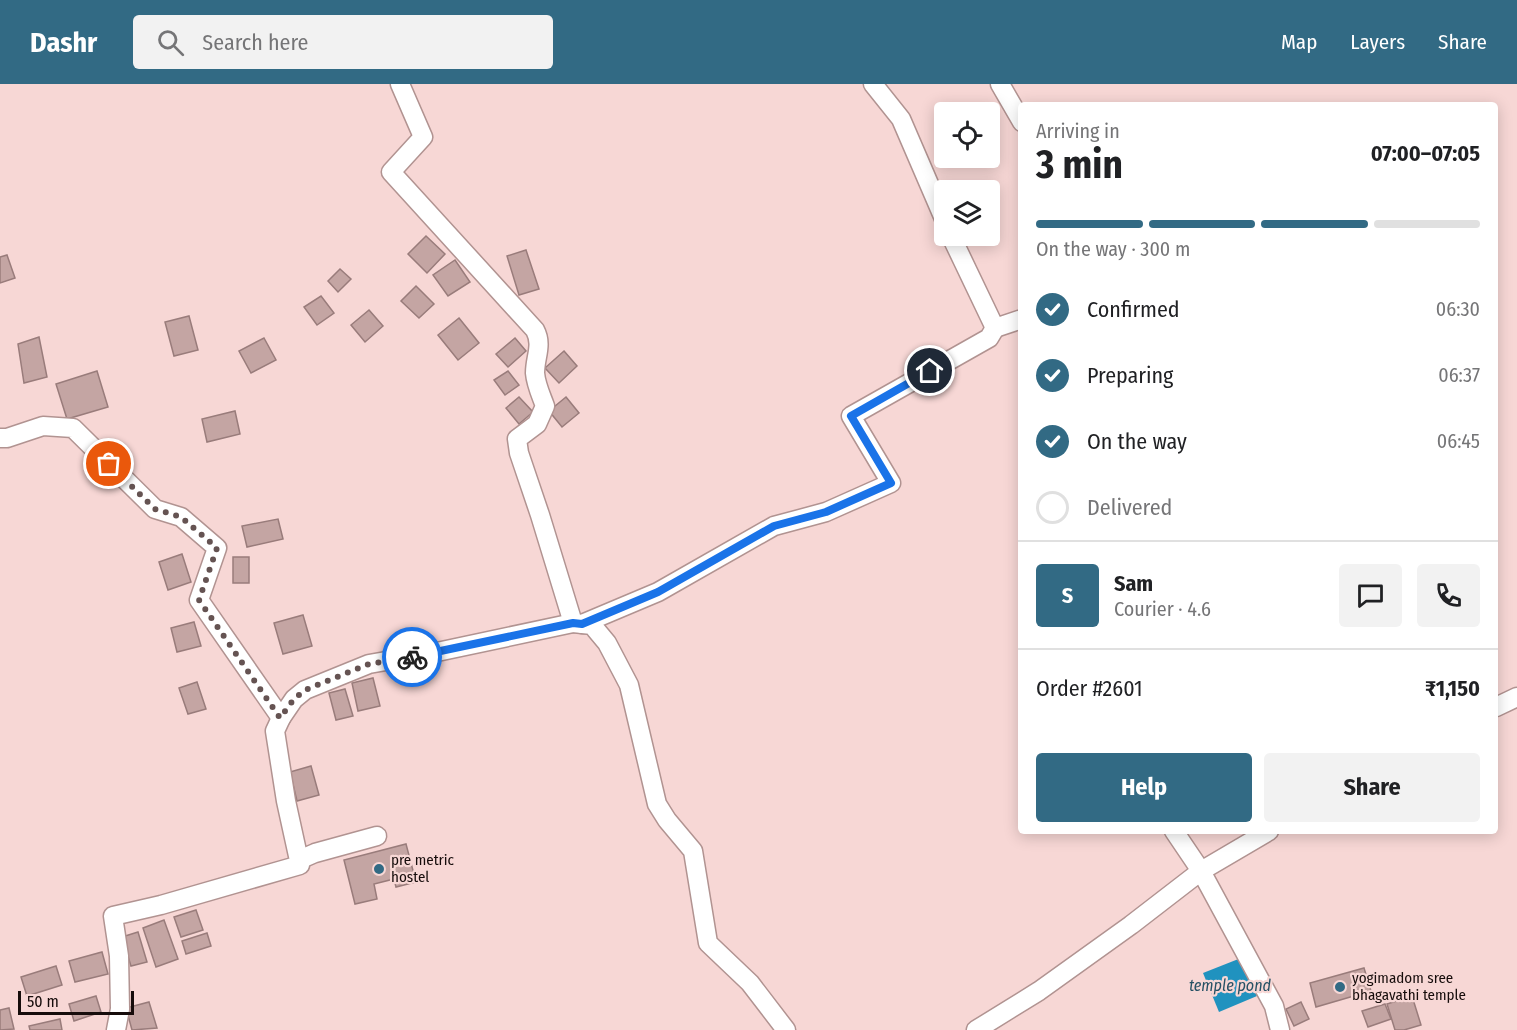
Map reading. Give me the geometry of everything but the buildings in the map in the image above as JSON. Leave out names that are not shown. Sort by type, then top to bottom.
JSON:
[{"type":"street","points":[[400,84],[423,137],[391,172],[535,330],[539,338],[536,383],[545,406],[537,424],[517,438],[519,453],[577,623]]},
{"type":"street","points":[[873,84],[901,119],[934,196]]},
{"type":"street","points":[[1000,84],[1018,115]]},
{"type":"street","points":[[956,246],[995,328]]},
{"type":"street","points":[[116,1030],[120,1009],[119,956],[113,916],[300,865],[286,801],[275,731],[280,718],[294,699],[305,690],[369,664],[577,623],[658,592],[774,526],[826,512],[891,483],[851,416],[989,339],[995,328],[1018,320]]},
{"type":"street","points":[[0,438],[7,438],[44,426],[73,428],[155,509],[181,517],[217,548],[199,600],[280,718]]},
{"type":"street","points":[[577,623],[592,625],[607,643],[629,685],[657,804],[693,851],[708,943],[750,983],[786,1030]]},
{"type":"street","points":[[1498,706],[1517,697]]},
{"type":"street","points":[[1176,834],[1201,871],[1274,1006],[1280,1030]]},
{"type":"street","points":[[976,1030],[1039,991],[1201,871],[1264,834]]},
{"type":"street","points":[[299,860],[315,853],[376,836]]},
{"type":"water","name":"temple pond","points":[[1241,958],[1257,996],[1219,1012],[1203,973]]},
{"type":"way so far","points":[[109,464],[155,509],[181,517],[217,548],[199,600],[280,718],[294,699],[305,690],[369,664],[412,657]]},
{"type":"place","name":"pre metric hostel","points":[[379,869]]},
{"type":"place","name":"yogimadom sree bhagavathi temple","points":[[1340,987]]},
{"type":"route","points":[[412,657],[573,623],[582,624],[658,592],[774,526],[826,512],[891,483],[851,416],[930,371]]}]
